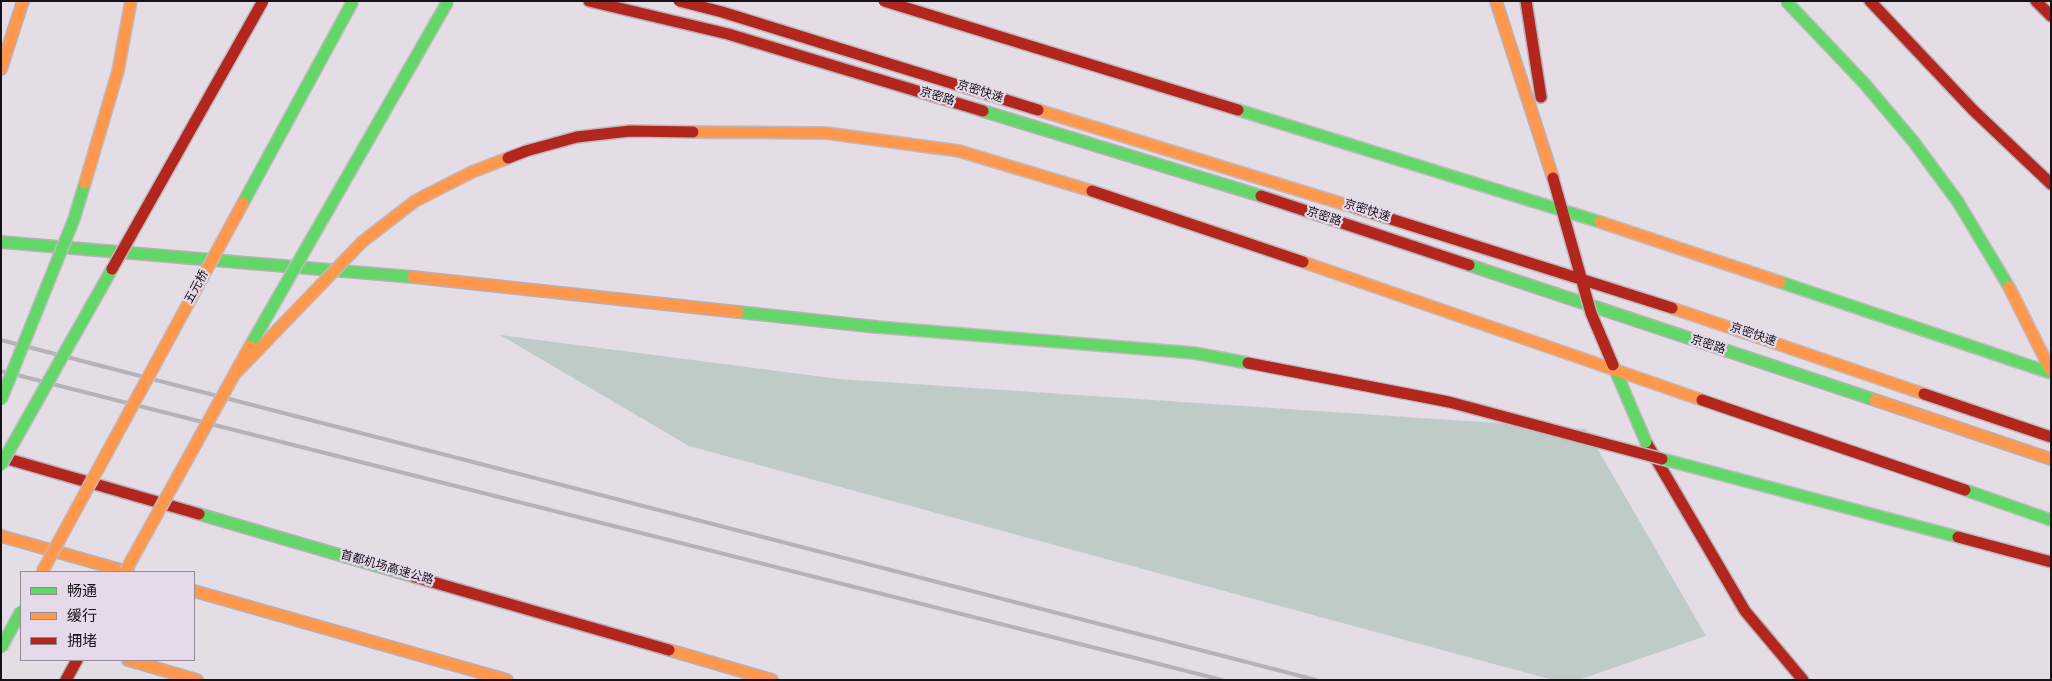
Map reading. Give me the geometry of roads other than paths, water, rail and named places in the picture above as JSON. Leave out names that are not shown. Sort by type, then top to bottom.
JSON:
[{"type":"main road","points":[[1,69],[23,1]]},
{"type":"main road","points":[[1,400],[74,219],[118,70],[130,1]]},
{"type":"main road","points":[[1,465],[262,1]]},
{"type":"main road","name":"五元桥","points":[[43,571],[353,1]]},
{"type":"main road","points":[[127,571],[233,376],[448,1]]},
{"type":"main road","name":"京密路","points":[[589,1],[728,34],[1216,181],[2051,459]]},
{"type":"main road","name":"京密快速","points":[[678,1],[731,15],[1618,289],[2051,437]]},
{"type":"main road","points":[[884,1],[1638,234],[2051,372]]},
{"type":"main road","points":[[890,1],[2051,364]]},
{"type":"main road","points":[[1496,1],[1553,178],[1591,313],[1646,442],[1745,611],[1803,680]]},
{"type":"main road","points":[[1526,1],[1553,178]]},
{"type":"main road","points":[[1786,1],[1864,83],[1913,141],[1958,202],[2004,277],[2051,372]]},
{"type":"main road","points":[[1870,1],[1973,110],[2051,184]]},
{"type":"main road","points":[[1882,1],[1940,75]]},
{"type":"main road","points":[[2036,1],[2051,16]]},
{"type":"main road","points":[[233,376],[362,242],[415,201],[472,172],[526,151],[577,137],[630,131],[826,133],[958,151],[1131,203],[2051,520]]},
{"type":"main road","points":[[1,242],[392,275],[877,327],[1194,353],[1449,402],[2051,562]]},
{"type":"main road","name":"首都机场高速公路","points":[[1,457],[772,680]]},
{"type":"main road","points":[[1,536],[123,571]]},
{"type":"main road","points":[[195,591],[507,680]]},
{"type":"main road","points":[[1,648],[20,613]]},
{"type":"main road","points":[[1,623],[20,628]]},
{"type":"main road","points":[[66,680],[76,661]]},
{"type":"main road","points":[[131,661],[197,680]]},
{"type":"railway","points":[[1,340],[1316,680]]},
{"type":"railway","points":[[1,371],[1222,680]]}]
